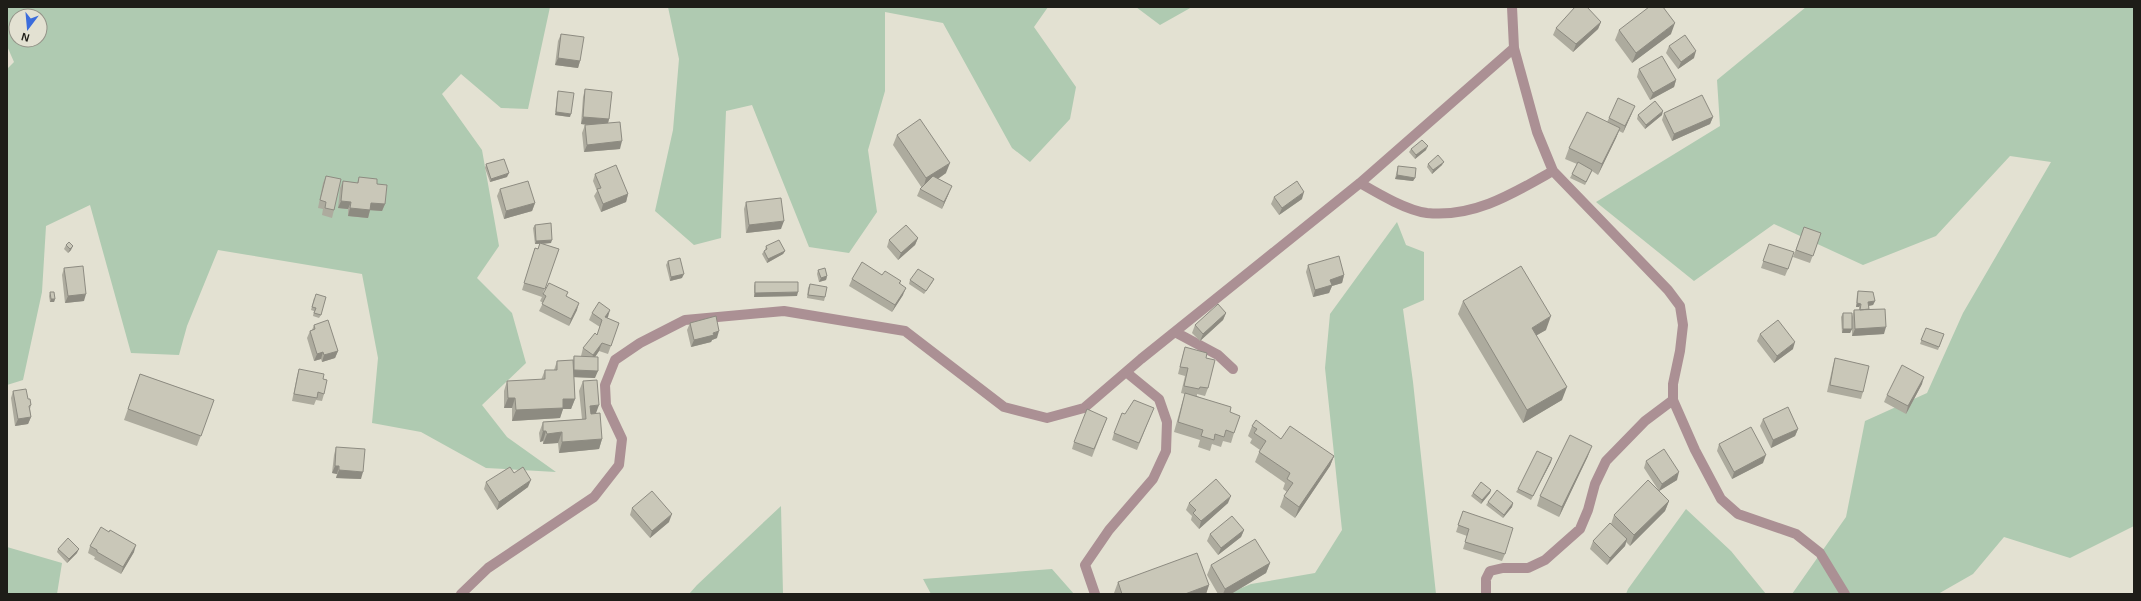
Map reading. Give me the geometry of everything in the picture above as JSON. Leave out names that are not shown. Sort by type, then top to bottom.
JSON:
[{"type":"street","points":[[1512,7],[1514,48],[1537,132],[1553,170],[1668,290],[1680,306],[1683,325],[1680,351],[1673,384],[1673,400],[1695,450],[1721,499],[1738,514],[1796,534],[1820,553],[1845,594]]},
{"type":"street","points":[[461,594],[488,568],[594,496],[619,465],[622,439],[606,405],[604,385],[615,360],[640,343],[686,320],[784,312],[905,331],[1004,407],[1047,418],[1084,408],[1175,332],[1360,183],[1514,48]]},
{"type":"street","points":[[1360,183],[1388,199],[1426,213],[1460,212],[1503,199],[1553,170]]},
{"type":"street","points":[[1175,332],[1218,355],[1233,369]]},
{"type":"street","points":[[1095,594],[1086,565],[1109,530],[1153,480],[1166,451],[1167,422],[1159,399],[1126,372]]},
{"type":"street","points":[[1486,594],[1486,579],[1490,571],[1503,568],[1528,568],[1545,560],[1580,529],[1588,510],[1595,484],[1606,461],[1645,421],[1673,400]]},
{"type":"green space","points":[[7,7],[550,7],[528,109],[501,108],[461,74],[442,94],[482,150],[499,246],[477,278],[512,313],[526,363],[482,405],[507,437],[556,472],[486,468],[421,432],[372,423],[378,358],[362,274],[218,250],[187,326],[179,355],[131,353],[90,205],[46,226],[42,292],[23,380],[7,385],[7,69],[14,62],[7,46]]},
{"type":"green space","points":[[668,7],[1048,7],[1034,27],[1076,87],[1070,119],[1030,162],[1012,148],[943,23],[885,12],[885,91],[868,150],[877,212],[849,253],[809,247],[752,105],[726,111],[721,238],[694,245],[655,211],[673,130],[679,59]]},
{"type":"green space","points":[[1136,7],[1192,7],[1160,25]]},
{"type":"green space","points":[[1806,7],[2134,7],[2134,526],[2070,558],[2004,537],[1973,574],[1938,594],[1792,594],[1846,517],[1865,421],[1927,393],[1963,313],[2051,162],[2010,156],[1936,236],[1863,265],[1774,224],[1694,281],[1596,202],[1720,126],[1717,80]]},
{"type":"green space","points":[[1397,222],[1406,245],[1424,252],[1424,300],[1403,309],[1413,382],[1436,594],[1227,594],[1251,584],[1315,573],[1342,530],[1325,368],[1330,314]]},
{"type":"green space","points":[[781,506],[783,594],[689,594],[697,585]]},
{"type":"green space","points":[[1686,509],[1731,551],[1766,594],[1626,594],[1628,589]]},
{"type":"green space","points":[[7,547],[62,563],[57,594],[7,594]]},
{"type":"green space","points":[[1052,569],[1074,594],[931,594],[923,579]]},
{"type":"building","points":[[1575,7],[1587,7],[1601,22],[1576,44],[1556,28]]},
{"type":"building","points":[[1649,7],[1663,7],[1675,23],[1636,53],[1619,30]]},
{"type":"building","points":[[561,34],[584,37],[580,61],[558,58]]},
{"type":"building","points":[[1685,35],[1696,51],[1681,62],[1669,46]]},
{"type":"building","points":[[1662,56],[1676,80],[1653,93],[1639,69]]},
{"type":"building","points":[[585,89],[612,92],[609,119],[583,117]]},
{"type":"building","points":[[558,91],[574,93],[571,114],[556,112]]},
{"type":"building","points":[[1702,95],[1713,117],[1674,134],[1664,113]]},
{"type":"building","points":[[1618,98],[1635,106],[1625,126],[1609,118]]},
{"type":"building","points":[[1655,101],[1663,111],[1646,125],[1638,115]]},
{"type":"building","points":[[1587,112],[1620,128],[1602,164],[1569,148]]},
{"type":"building","points":[[920,119],[950,163],[926,178],[897,135]]},
{"type":"building","points":[[620,122],[622,141],[587,145],[585,125]]},
{"type":"building","points":[[1422,140],[1428,146],[1416,155],[1411,149]]},
{"type":"building","points":[[1438,155],[1444,162],[1433,170],[1428,164]]},
{"type":"building","points":[[504,159],[509,173],[491,179],[486,164]]},
{"type":"building","points":[[1578,162],[1592,170],[1586,182],[1572,174]]},
{"type":"building","points":[[616,165],[628,194],[603,204],[597,189],[601,188],[595,174]]},
{"type":"building","points":[[1398,166],[1416,168],[1415,178],[1397,175]]},
{"type":"building","points":[[326,176],[341,179],[334,210],[325,208],[326,202],[320,200]]},
{"type":"building","points":[[933,176],[952,186],[944,202],[920,189]]},
{"type":"building","points":[[359,177],[377,179],[377,184],[387,185],[385,204],[371,203],[370,210],[350,208],[351,202],[341,201],[343,181],[358,183]]},
{"type":"building","points":[[528,181],[535,203],[506,211],[500,189]]},
{"type":"building","points":[[1297,181],[1304,192],[1282,208],[1274,197]]},
{"type":"building","points":[[781,198],[784,221],[749,225],[746,202]]},
{"type":"building","points":[[551,223],[552,240],[536,241],[535,225]]},
{"type":"building","points":[[906,225],[918,238],[901,253],[889,240]]},
{"type":"building","points":[[1804,227],[1821,233],[1813,256],[1796,250]]},
{"type":"building","points":[[779,240],[785,251],[768,259],[764,251],[767,249],[766,246]]},
{"type":"building","points":[[69,242],[73,246],[70,249],[66,245]]},
{"type":"building","points":[[540,243],[559,249],[545,289],[524,283],[535,248],[538,249]]},
{"type":"building","points":[[1769,244],[1794,252],[1788,269],[1763,261]]},
{"type":"building","points":[[1339,256],[1344,275],[1330,280],[1332,285],[1315,290],[1308,265]]},
{"type":"building","points":[[680,258],[684,274],[671,277],[668,261]]},
{"type":"building","points":[[862,262],[882,275],[885,271],[901,281],[899,283],[906,288],[895,305],[852,279]]},
{"type":"building","points":[[83,266],[86,294],[68,296],[64,268]]},
{"type":"building","points":[[1521,266],[1551,316],[1532,328],[1567,387],[1527,410],[1463,301]]},
{"type":"building","points":[[825,268],[827,276],[821,278],[818,270]]},
{"type":"building","points":[[918,269],[934,279],[926,291],[910,280]]},
{"type":"building","points":[[755,282],[798,282],[798,292],[755,293]]},
{"type":"building","points":[[549,283],[568,292],[566,296],[579,303],[571,319],[542,304],[546,296],[543,294]]},
{"type":"building","points":[[810,284],[827,287],[825,297],[808,295]]},
{"type":"building","points":[[1858,291],[1873,292],[1875,301],[1868,302],[1869,309],[1860,310],[1861,304],[1857,303]]},
{"type":"building","points":[[50,292],[54,292],[55,299],[51,299]]},
{"type":"building","points":[[316,294],[326,297],[321,315],[314,313],[316,308],[312,307]]},
{"type":"building","points":[[599,302],[610,310],[605,317],[619,323],[611,346],[602,343],[593,355],[583,348],[595,333],[597,335],[602,320],[592,313]]},
{"type":"building","points":[[1218,304],[1226,313],[1203,334],[1195,325]]},
{"type":"building","points":[[1885,309],[1886,327],[1855,329],[1854,310]]},
{"type":"building","points":[[1843,313],[1852,313],[1852,329],[1843,329]]},
{"type":"building","points":[[716,316],[719,331],[713,333],[714,335],[694,340],[690,323]]},
{"type":"building","points":[[328,320],[338,351],[324,355],[323,352],[317,354],[310,331],[315,329],[314,325]]},
{"type":"building","points":[[1778,320],[1795,342],[1777,356],[1760,334]]},
{"type":"building","points":[[1926,328],[1944,334],[1939,347],[1921,340]]},
{"type":"building","points":[[1185,347],[1207,353],[1206,358],[1215,360],[1208,388],[1200,387],[1199,389],[1184,386],[1188,368],[1180,367]]},
{"type":"building","points":[[574,356],[598,357],[598,371],[574,370]]},
{"type":"building","points":[[1835,358],[1869,366],[1863,392],[1830,385]]},
{"type":"building","points":[[573,360],[575,399],[563,399],[563,408],[516,410],[515,398],[508,398],[507,381],[545,379],[545,370],[557,370],[557,361]]},
{"type":"building","points":[[1902,365],[1924,377],[1908,406],[1887,395]]},
{"type":"building","points":[[299,369],[324,374],[323,379],[327,380],[324,394],[318,392],[317,398],[294,394]]},
{"type":"building","points":[[140,374],[214,400],[201,436],[128,409]]},
{"type":"building","points":[[597,380],[599,405],[590,406],[591,414],[600,413],[602,439],[562,442],[562,432],[547,434],[546,431],[543,431],[543,422],[586,419],[583,381]]},
{"type":"building","points":[[26,389],[28,399],[30,399],[31,405],[29,406],[31,417],[18,419],[13,391]]},
{"type":"building","points":[[1185,393],[1231,407],[1230,412],[1240,416],[1234,433],[1226,430],[1224,437],[1215,434],[1214,440],[1201,436],[1203,430],[1178,422]]},
{"type":"building","points":[[1134,400],[1154,408],[1139,443],[1114,433],[1122,413],[1125,414]]},
{"type":"building","points":[[1788,407],[1798,429],[1773,440],[1763,419]]},
{"type":"building","points":[[1087,409],[1107,418],[1094,449],[1074,442]]},
{"type":"building","points":[[1256,420],[1281,439],[1290,426],[1334,456],[1299,507],[1284,496],[1293,483],[1287,479],[1290,473],[1259,452],[1266,441],[1254,433],[1257,429],[1252,426]]},
{"type":"building","points":[[1751,427],[1766,455],[1734,472],[1719,444]]},
{"type":"building","points":[[1570,435],[1592,446],[1562,507],[1540,496]]},
{"type":"building","points":[[336,447],[365,449],[363,472],[339,470],[339,466],[335,466]]},
{"type":"building","points":[[1664,449],[1679,472],[1662,484],[1646,461]]},
{"type":"building","points":[[1537,451],[1552,458],[1533,496],[1518,489]]},
{"type":"building","points":[[510,467],[514,473],[523,467],[531,480],[499,502],[486,482]]},
{"type":"building","points":[[1216,479],[1231,496],[1201,521],[1193,513],[1196,510],[1189,503]]},
{"type":"building","points":[[1648,480],[1669,501],[1634,535],[1614,515]]},
{"type":"building","points":[[1481,482],[1491,490],[1482,500],[1473,493]]},
{"type":"building","points":[[1497,490],[1513,503],[1504,515],[1488,502]]},
{"type":"building","points":[[652,491],[672,514],[652,531],[632,508]]},
{"type":"building","points":[[1463,511],[1513,528],[1505,554],[1465,542],[1469,529],[1458,525]]},
{"type":"building","points":[[1232,516],[1244,530],[1221,548],[1210,534]]},
{"type":"building","points":[[1610,523],[1627,539],[1610,558],[1593,541]]},
{"type":"building","points":[[101,527],[109,532],[110,530],[136,545],[123,567],[97,552],[97,550],[90,546]]},
{"type":"building","points":[[68,538],[79,549],[69,559],[58,549]]},
{"type":"building","points":[[1255,539],[1270,563],[1225,589],[1211,565]]},
{"type":"building","points":[[1197,553],[1209,585],[1185,594],[1122,594],[1118,582]]}]
